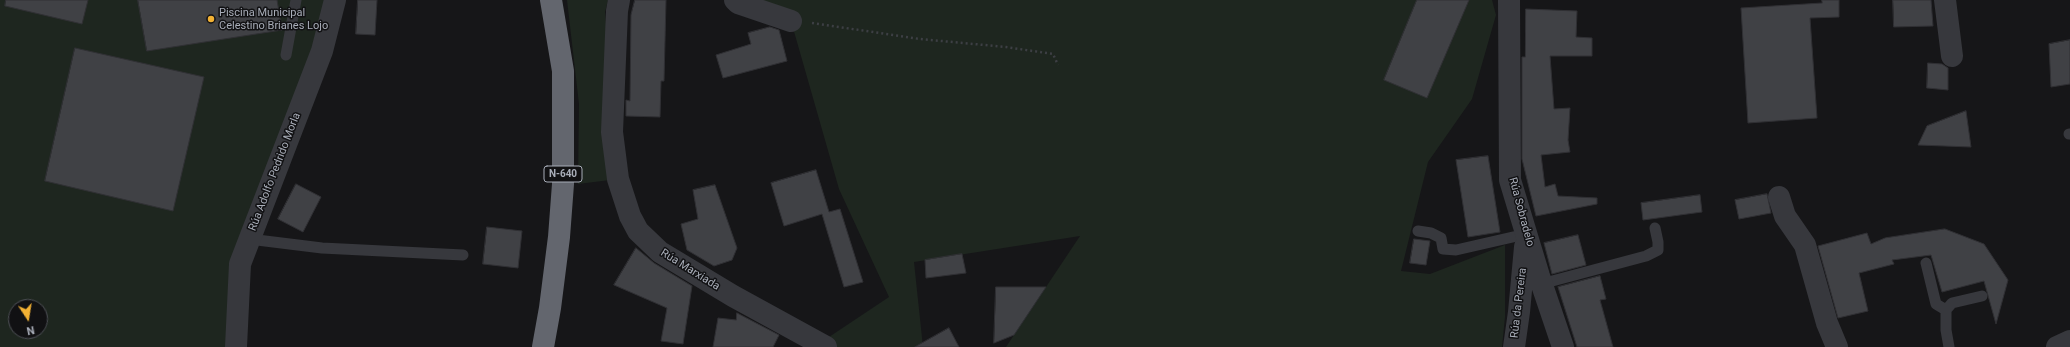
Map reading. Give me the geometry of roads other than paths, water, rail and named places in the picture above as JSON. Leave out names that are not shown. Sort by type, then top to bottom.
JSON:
[{"type":"highway","name":"N-640","points":[[543,347],[550,308],[558,244],[563,184],[563,72],[551,0]]},
{"type":"street","name":"Rúa Adolfo Pedrido Morla","points":[[236,347],[240,264],[322,51],[335,0]]},
{"type":"street","name":"Rúa Marxiada","points":[[619,0],[617,11],[612,132],[618,179],[630,216],[638,231],[660,252],[733,296],[826,347]]},
{"type":"street","points":[[734,0],[738,3],[791,21]]},
{"type":"street","name":"Rúa Sobradelo","points":[[1509,0],[1510,180],[1563,347]]},
{"type":"street","points":[[1945,0],[1952,56]]},
{"type":"street","points":[[1779,197],[1785,216],[1804,245],[1827,323],[1837,347]]},
{"type":"street","name":"Rúa da Pereira","points":[[1514,347],[1520,312],[1526,234]]},
{"type":"street","points":[[2057,347],[2070,340]]},
{"type":"lane","points":[[286,55],[296,0]]},
{"type":"lane","points":[[1542,284],[1646,256],[1658,250],[1655,228]]},
{"type":"lane","points":[[1418,231],[1431,232],[1441,238],[1443,249],[1456,250],[1526,234]]},
{"type":"lane","points":[[250,239],[322,248],[463,255]]},
{"type":"lane","points":[[1926,262],[1936,304],[1946,310]]},
{"type":"lane","points":[[1949,347],[1946,330],[1946,310],[1952,303],[1982,296]]},
{"type":"place","name":"Piscina Municipal Celestino Brianes Lojo","points":[[211,19]]}]
